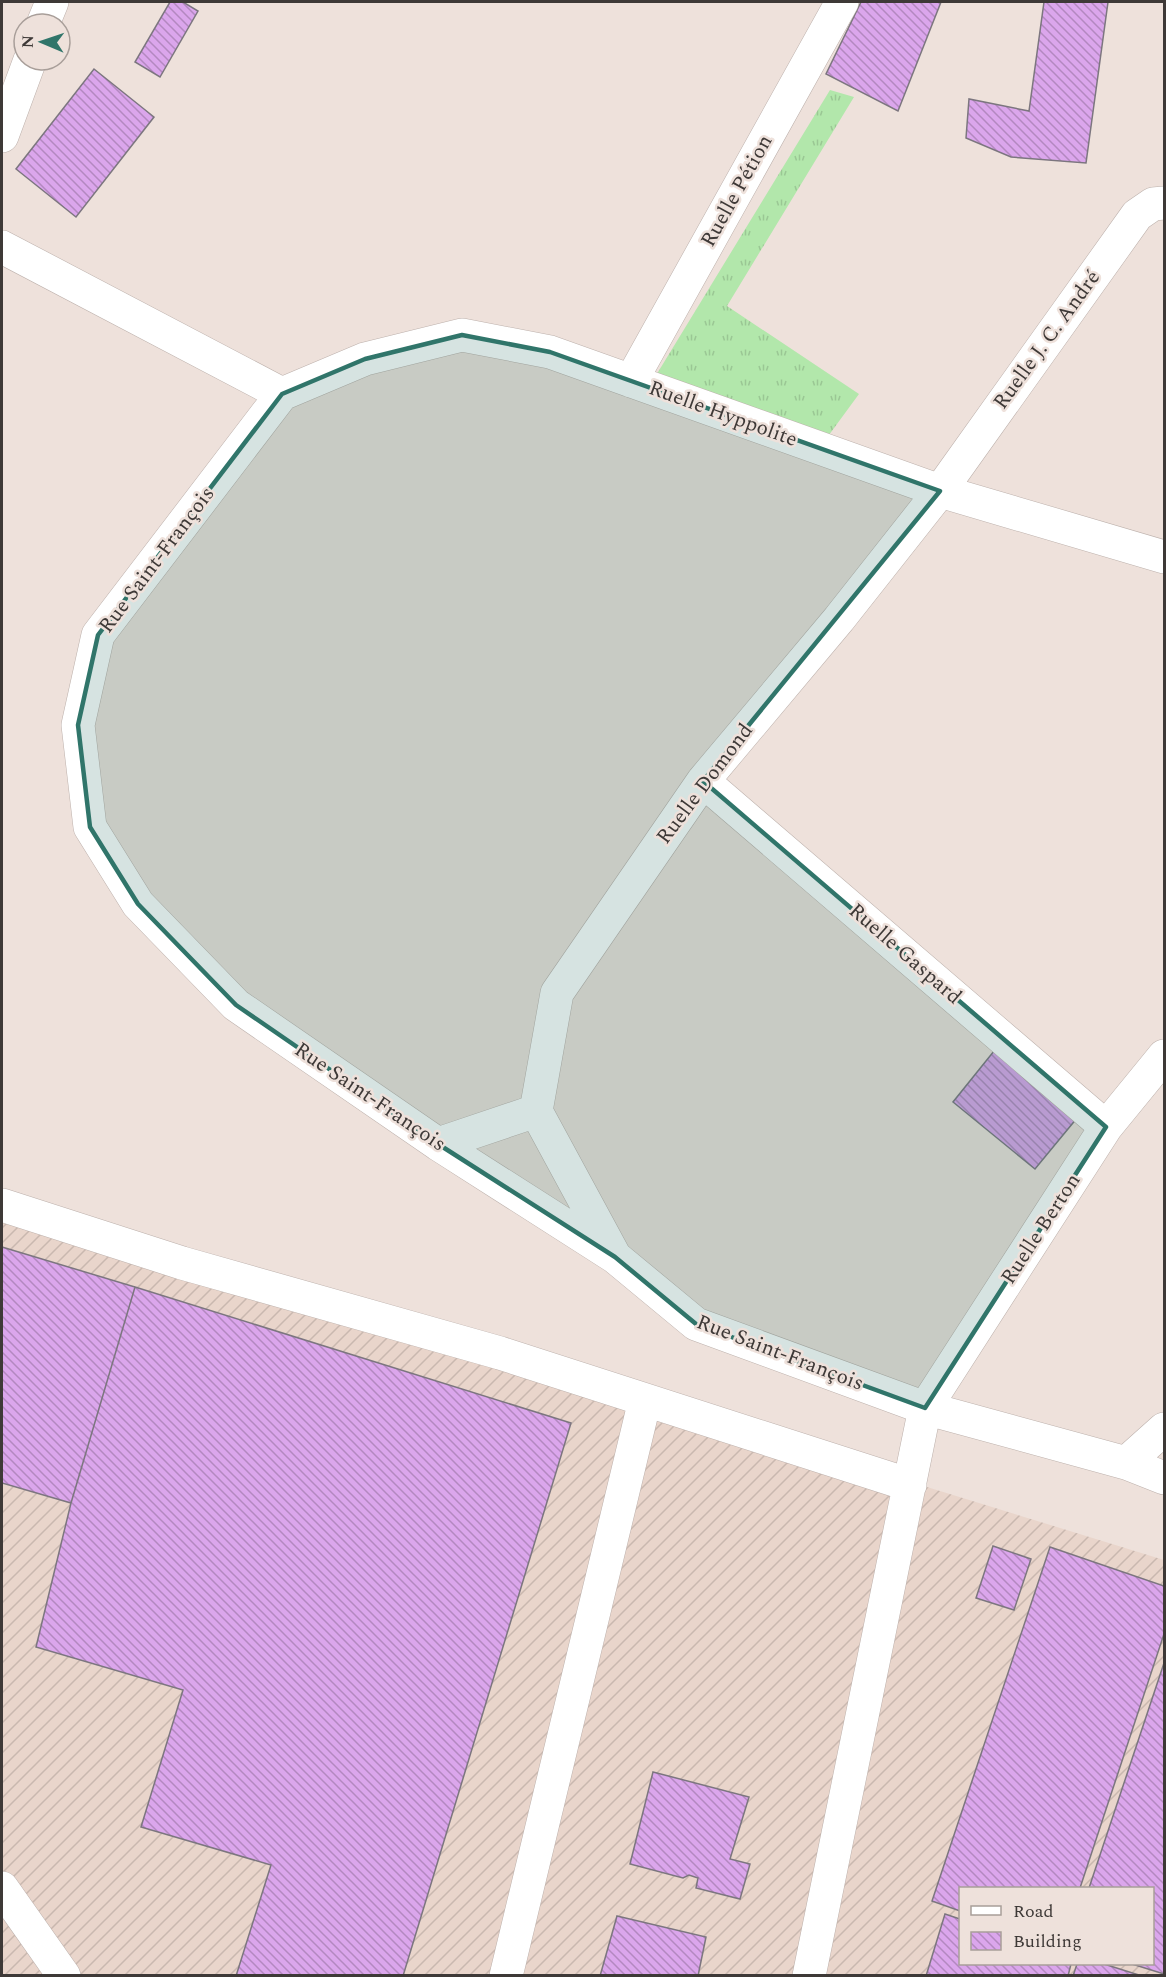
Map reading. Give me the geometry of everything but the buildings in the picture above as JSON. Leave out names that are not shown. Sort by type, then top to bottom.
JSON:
[{"type":"street","name":"Ruelle Pétion","points":[[632,381],[842,2]]},
{"type":"street","points":[[2,136],[26,72]]},
{"type":"street","name":"Ruelle J. C. André","points":[[940,491],[1137,215],[1153,204],[1164,203]]},
{"type":"street","points":[[2,247],[282,394]]},
{"type":"street","name":"Ruelle Hyppolite","points":[[282,394],[365,359],[462,335],[549,352],[940,491],[1164,557]]},
{"type":"street","name":"Rue Saint-François","points":[[282,394],[98,635],[78,725],[90,827],[138,904],[236,1005],[438,1144],[615,1257],[696,1324],[925,1408],[1126,1463],[1164,1478]]},
{"type":"street","name":"Ruelle Domond","points":[[536,1111],[556,993],[703,781],[839,619],[940,491]]},
{"type":"street","name":"Ruelle Gaspard","points":[[703,781],[1106,1127]]},
{"type":"street","name":"Ruelle Berton","points":[[925,1408],[1106,1127],[1164,1056]]},
{"type":"street","points":[[438,1144],[536,1111],[615,1257]]},
{"type":"street","points":[[2,1205],[182,1263],[500,1353],[910,1485]]},
{"type":"street","points":[[506,1976],[645,1400]]},
{"type":"street","points":[[809,1976],[925,1408]]},
{"type":"street","points":[[1126,1463],[1164,1429]]},
{"type":"street","points":[[2,1888],[64,1976]]},
{"type":"highlighted area","points":[[462,335],[550,352],[940,491],[703,781],[1106,1127],[925,1408],[696,1324],[615,1257],[438,1144],[236,1005],[138,904],[90,827],[78,725],[98,635],[282,394],[365,359]]},
{"type":"shaded area","points":[[2,1202],[1164,1560],[1164,1975],[2,1975]]},
{"type":"green space","points":[[830,90],[854,97],[727,306],[859,394],[826,439],[655,377]]}]
